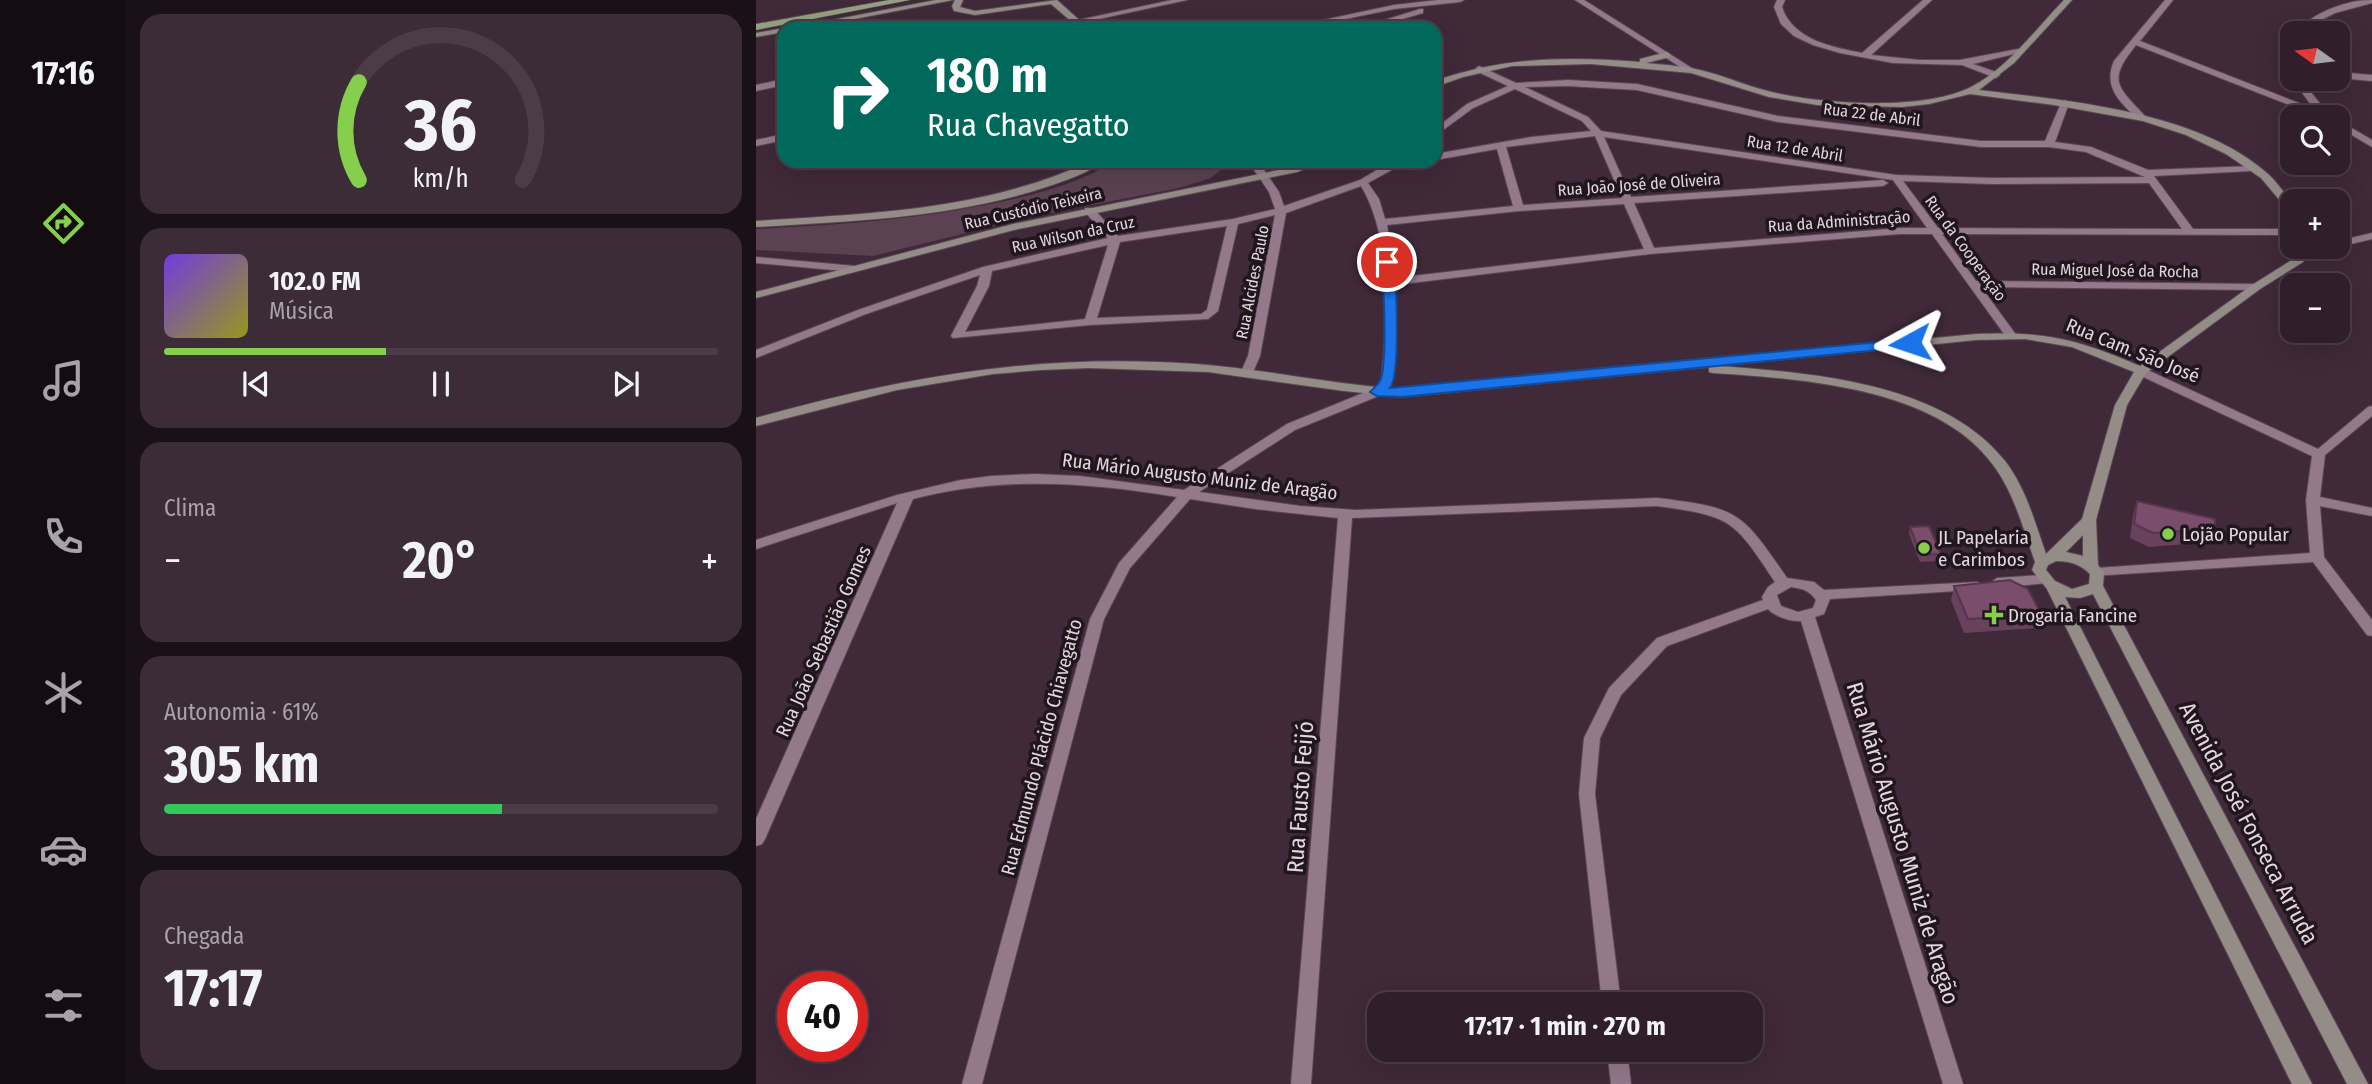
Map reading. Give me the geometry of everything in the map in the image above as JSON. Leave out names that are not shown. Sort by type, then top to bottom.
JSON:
[{"type":"main road","points":[[756,19],[864,0]]},
{"type":"main road","points":[[789,21],[905,0]]},
{"type":"main road","points":[[756,27],[777,23]]},
{"type":"street","points":[[833,21],[949,0]]},
{"type":"street","points":[[960,0],[957,9],[975,13],[1052,0],[1076,21]]},
{"type":"street","points":[[1082,21],[1183,0]]},
{"type":"street","points":[[1325,21],[1394,7],[1461,0]]},
{"type":"street","points":[[1388,21],[1461,0]]},
{"type":"street","points":[[1579,0],[1691,70]]},
{"type":"street","points":[[1781,0],[1778,7],[1784,22],[1796,33],[1828,47],[1864,57],[1961,63],[2018,52]]},
{"type":"street","points":[[1864,57],[1928,0]]},
{"type":"street","points":[[1969,91],[1996,75],[2068,0]]},
{"type":"street","points":[[2140,116],[2121,99],[2113,87],[2112,75],[2117,63],[2169,0]]},
{"type":"street","points":[[2312,21],[2333,10],[2372,1]]},
{"type":"street","points":[[756,35],[777,31]]},
{"type":"street","points":[[2135,42],[2296,105]]},
{"type":"street","points":[[1631,64],[1667,55]]},
{"type":"street","points":[[1442,82],[1479,69],[1568,60],[1691,70],[1774,95],[1832,104],[1894,104],[1969,91],[2065,103],[2140,116],[2204,140],[2251,168],[2280,194]]},
{"type":"street","points":[[1961,63],[1996,75]]},
{"type":"street","points":[[1479,69],[1518,85],[1585,119],[1598,133],[1650,251]]},
{"type":"street","points":[[2350,76],[2372,78]]},
{"type":"street","name":"Rua 22 de Abril","points":[[1518,85],[1568,83],[1637,87],[1778,119],[1981,144],[2049,145],[2088,149],[2150,176]]},
{"type":"street","points":[[756,88],[777,84]]},
{"type":"street","points":[[1442,128],[1470,106],[1518,85]]},
{"type":"street","points":[[2259,91],[2280,87]]},
{"type":"street","points":[[2306,91],[2317,105]]},
{"type":"street","points":[[2049,145],[2065,103]]},
{"type":"street","points":[[2350,130],[2369,140]]},
{"type":"street","name":"Rua 12 de Abril","points":[[1442,156],[1501,145],[1598,133],[1897,180],[1992,181],[2150,176],[2251,168]]},
{"type":"street","points":[[756,143],[777,138]]},
{"type":"street","points":[[1501,145],[1519,208]]},
{"type":"street","points":[[756,224],[872,216],[969,203],[1048,184],[1083,168]]},
{"type":"street","name":"Rua Alcides Paulo","points":[[1247,372],[1254,356],[1281,211],[1274,192],[1258,168]]},
{"type":"street","name":"Rua Custódio Teixeira","points":[[756,295],[1013,227],[1290,168]]},
{"type":"street","name":"Rua Wilson da Cruz","points":[[756,354],[986,268],[1115,240],[1233,222],[1281,211],[1363,182],[1387,168]]},
{"type":"street","points":[[2150,176],[2190,232]]},
{"type":"street","name":"Rua João José de Oliveira","points":[[1382,222],[1519,208],[1897,180]]},
{"type":"street","name":"Rua da Cooperação","points":[[1897,180],[2011,336]]},
{"type":"street","points":[[1363,182],[1372,192],[1382,222],[1390,282],[1387,384],[1377,392]]},
{"type":"street","points":[[1089,210],[1115,240],[1090,322]]},
{"type":"street","points":[[986,268],[983,286],[957,336],[1090,322],[1199,318],[1212,311],[1233,222]]},
{"type":"street","name":"Rua da Administração","points":[[1390,282],[1650,251],[1933,230],[2280,232]]},
{"type":"street","points":[[2350,241],[2372,236]]},
{"type":"street","points":[[2095,575],[2089,520],[2121,405],[2141,371],[2256,287],[2300,259]]},
{"type":"street","points":[[756,260],[855,269]]},
{"type":"street","name":"Rua Miguel José da Rocha","points":[[1973,284],[2256,287]]},
{"type":"street","name":"Rua Cam. São José","points":[[756,422],[906,383],[972,372],[1021,368],[1136,365],[1247,372],[1377,392],[1402,393],[2011,336],[2052,338],[2079,345],[2319,454]]},
{"type":"street","points":[[1789,355],[1786,367],[1792,375]]},
{"type":"street","points":[[1673,366],[1792,375],[1841,383],[1882,393],[1948,420],[1978,439],[1999,462],[2013,484],[2048,559]]},
{"type":"street","name":"Rua Edmundo Plácido Chiavegatto","points":[[972,1084],[1097,619],[1124,566],[1188,493],[1291,427],[1377,392]]},
{"type":"street","points":[[2372,410],[2319,454],[2313,500],[2317,557],[2372,631]]},
{"type":"street","name":"Rua Mário Augusto Muniz de Aragão","points":[[756,545],[907,496],[983,481],[1092,480],[1188,493],[1247,505],[1345,514],[1657,502],[1704,509],[1728,516],[1743,529],[1783,583]]},
{"type":"street","name":"Rua João Sebastião Gomes","points":[[756,839],[907,496]]},
{"type":"street","points":[[2313,500],[2372,512]]},
{"type":"street","name":"Rua Fausto Feijó","points":[[1301,1084],[1345,514]]},
{"type":"street","points":[[2089,520],[2039,570],[2049,584],[2302,1084]]},
{"type":"street","points":[[1770,603],[1771,592],[1783,583],[1800,583],[1821,594],[2049,584],[2079,593],[2095,575],[2317,557]]},
{"type":"street","points":[[2048,559],[2080,559],[2095,575]]},
{"type":"street","name":"Avenida José Fonseca Arruda","points":[[2095,575],[2358,1084]]},
{"type":"street","points":[[1770,603],[1781,613],[1797,617],[1807,616],[1819,611],[1823,600],[1821,594]]},
{"type":"street","points":[[1610,992],[1587,794],[1592,738],[1615,692],[1662,642],[1770,603]]},
{"type":"street","name":"Rua Mário Augusto Muniz de Aragão","points":[[1807,616],[1953,1084]]},
{"type":"street","points":[[1618,1062],[1620,1084]]},
{"type":"shaded area","points":[[1102,168],[1223,168],[1211,178],[1179,188],[1035,216],[873,256],[756,250],[756,229],[881,220],[974,207],[1020,198],[1089,175]]},
{"type":"building","points":[[2137,501],[2215,519],[2215,529],[2153,533],[2134,524]]},
{"type":"building","points":[[1929,526],[1941,554],[1921,555],[1910,527]]},
{"type":"building","points":[[2010,580],[2028,589],[2041,614],[1968,619],[1954,586]]},
{"type":"place","name":"Lojão Popular","points":[[2168,534]]},
{"type":"place","name":"JL Papelaria e Carimbos","points":[[1924,548]]},
{"type":"place","name":"Drogaria Fancine","points":[[1994,615]]},
{"type":"route","points":[[1387,262],[1390,282],[1389,367],[1387,384],[1377,392],[1402,393],[1910,343]]}]
